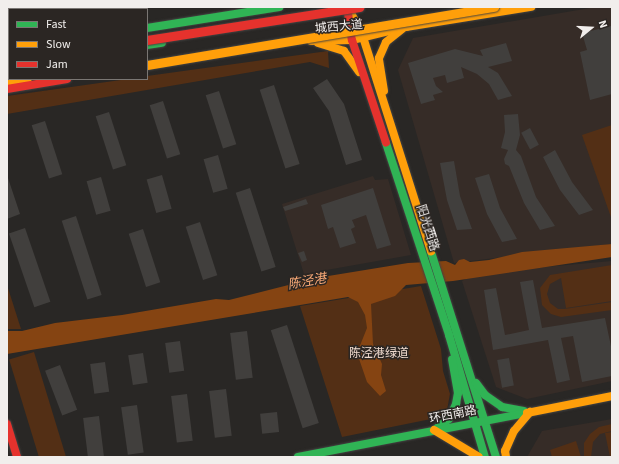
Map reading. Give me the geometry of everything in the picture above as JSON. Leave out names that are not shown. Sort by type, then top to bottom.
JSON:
[{"type":"main road","points":[[148,28],[279,7]]},
{"type":"main road","name":"城西大道","points":[[148,45],[305,20],[339,7]]},
{"type":"main road","points":[[348,7],[363,37],[428,258]]},
{"type":"main road","name":"阳光西路","points":[[348,7],[352,40],[368,89],[438,288],[472,377],[496,457]]},
{"type":"main road","points":[[148,40],[359,7]]},
{"type":"main road","points":[[148,66],[494,7]]},
{"type":"main road","name":"城西大道","points":[[148,61],[229,48],[352,40],[406,27],[531,7]]},
{"type":"main road","points":[[386,113],[379,58],[386,42],[396,32],[406,27]]},
{"type":"main road","points":[[306,42],[328,44],[344,51],[354,64],[368,89]]},
{"type":"main road","points":[[7,83],[23,80]]},
{"type":"main road","points":[[7,89],[60,80]]},
{"type":"main road","name":"阳光西路","points":[[438,288],[453,349],[485,457]]},
{"type":"main road","points":[[453,349],[452,365],[458,393],[456,404],[449,419],[434,430],[479,457]]},
{"type":"main road","points":[[472,377],[485,395],[502,408],[530,412]]},
{"type":"main road","name":"环西南路","points":[[298,457],[612,396]]},
{"type":"main road","points":[[506,457],[505,451],[514,431],[530,412]]},
{"type":"main road","points":[[7,424],[16,453],[21,457]]},
{"type":"shaded area","points":[[596,7],[612,7],[612,244],[454,263],[398,70],[413,38]]},
{"type":"shaded area","points":[[373,176],[375,180],[388,179],[411,255],[304,274],[282,204]]},
{"type":"shaded area","points":[[612,261],[612,381],[527,399],[496,387],[462,281],[476,273]]},
{"type":"shaded area","points":[[612,419],[612,457],[527,457],[542,431]]},
{"type":"green space","points":[[328,51],[329,68],[310,62],[7,114],[7,96],[121,80],[148,80],[148,76]]},
{"type":"green space","points":[[612,125],[612,220],[582,135]]},
{"type":"green space","points":[[612,265],[612,301],[566,308],[561,278],[550,284],[547,294],[550,303],[558,309],[564,309],[612,302],[612,310],[561,317],[551,314],[542,305],[540,288],[550,275]]},
{"type":"green space","points":[[7,285],[21,329],[7,329]]},
{"type":"green space","name":"陈泾港绿道","points":[[421,286],[441,349],[443,371],[450,394],[447,410],[440,416],[431,419],[342,437],[300,306]]},
{"type":"green space","points":[[34,352],[66,457],[39,457],[9,360]]},
{"type":"green space","points":[[612,424],[612,431],[600,434],[593,442],[591,457],[584,457],[584,443],[590,434],[599,427]]},
{"type":"green space","points":[[612,432],[612,457],[610,457],[605,433]]},
{"type":"green space","points":[[576,441],[581,457],[552,457],[550,450]]},
{"type":"water","name":"陈泾港","points":[[612,244],[612,257],[453,281],[406,285],[395,296],[371,304],[373,344],[382,364],[381,375],[386,391],[380,396],[367,382],[357,353],[367,328],[365,315],[358,302],[348,297],[7,354],[7,331],[22,331],[55,323],[122,315],[216,299],[229,300],[316,278],[408,263],[446,261],[455,265],[459,260],[464,259],[470,262],[489,260],[522,252]]},
{"type":"building","points":[[611,26],[612,94],[590,100],[580,52],[587,50],[582,33]]},
{"type":"building","points":[[506,43],[512,61],[488,67],[498,73],[512,96],[498,100],[489,84],[477,74],[461,67],[464,78],[447,83],[445,75],[433,78],[436,86],[443,92],[433,95],[435,100],[421,104],[408,63],[455,49],[483,56],[480,50]]},
{"type":"building","points":[[327,79],[344,104],[362,160],[346,165],[329,111],[313,88]]},
{"type":"building","points":[[274,85],[300,164],[285,169],[260,90]]},
{"type":"building","points":[[219,91],[236,144],[223,149],[206,95]]},
{"type":"building","points":[[163,101],[180,154],[167,159],[150,105]]},
{"type":"building","points":[[109,112],[126,165],[113,170],[96,116]]},
{"type":"building","points":[[518,114],[520,135],[516,150],[521,156],[536,197],[555,226],[540,230],[524,203],[509,166],[505,164],[504,159],[508,150],[501,148],[505,132],[504,115]]},
{"type":"building","points":[[45,121],[62,174],[49,179],[32,125]]},
{"type":"building","points":[[530,128],[539,145],[530,149],[521,133]]},
{"type":"building","points":[[555,150],[572,182],[593,210],[579,215],[560,190],[543,157]]},
{"type":"building","points":[[218,155],[228,189],[213,193],[204,159]]},
{"type":"building","points":[[454,161],[460,196],[472,229],[457,230],[447,200],[440,163]]},
{"type":"building","points":[[489,174],[500,208],[517,239],[502,242],[487,214],[475,178]]},
{"type":"building","points":[[7,175],[20,214],[7,219]]},
{"type":"building","points":[[162,175],[172,209],[156,213],[147,179]]},
{"type":"building","points":[[101,177],[111,211],[96,215],[87,181]]},
{"type":"building","points":[[250,188],[276,267],[261,272],[236,193]]},
{"type":"building","points":[[373,188],[391,245],[377,249],[366,215],[352,220],[355,227],[351,229],[356,243],[340,248],[333,227],[328,229],[321,205]]},
{"type":"building","points":[[306,199],[308,204],[285,211],[283,207]]},
{"type":"building","points":[[76,216],[102,295],[87,300],[62,221]]},
{"type":"building","points":[[200,222],[217,275],[203,280],[186,227]]},
{"type":"building","points":[[25,228],[50,302],[34,307],[9,234]]},
{"type":"building","points":[[143,229],[160,282],[146,287],[129,234]]},
{"type":"building","points":[[304,251],[307,260],[302,262],[298,253]]},
{"type":"building","points":[[533,280],[542,328],[605,318],[612,351],[612,376],[582,382],[573,336],[561,338],[570,380],[557,383],[548,340],[493,350],[484,290],[496,288],[505,335],[529,330],[520,282]]},
{"type":"building","points":[[287,325],[319,423],[303,428],[271,330]]},
{"type":"building","points":[[247,331],[253,378],[236,380],[230,333]]},
{"type":"building","points":[[180,341],[184,371],[169,373],[165,343]]},
{"type":"building","points":[[143,353],[148,383],[133,385],[128,355]]},
{"type":"building","points":[[509,358],[514,386],[502,388],[497,360]]},
{"type":"building","points":[[105,362],[109,392],[94,394],[90,364]]},
{"type":"building","points":[[60,365],[77,410],[62,416],[45,371]]},
{"type":"building","points":[[226,389],[232,436],[215,438],[209,391]]},
{"type":"building","points":[[187,394],[193,441],[177,443],[171,396]]},
{"type":"building","points":[[137,405],[144,453],[128,455],[121,407]]},
{"type":"building","points":[[277,412],[279,432],[262,434],[260,414]]},
{"type":"building","points":[[99,416],[104,457],[88,457],[83,418]]},
{"type":"traffic: fast","points":[[148,28],[279,7]]},
{"type":"traffic: fast","points":[[148,45],[162,43]]},
{"type":"traffic: fast","points":[[386,143],[449,335],[485,457]]},
{"type":"traffic: fast","points":[[431,252],[496,457]]},
{"type":"traffic: fast","points":[[436,429],[449,419],[456,404],[458,393],[452,360]]},
{"type":"traffic: fast","points":[[476,383],[485,395],[502,407],[524,411]]},
{"type":"traffic: fast","points":[[298,457],[527,413]]},
{"type":"traffic: slow","points":[[348,7],[363,37],[431,252]]},
{"type":"traffic: slow","points":[[148,65],[494,7]]},
{"type":"traffic: slow","points":[[311,41],[352,40],[406,27],[531,7]]},
{"type":"traffic: slow","points":[[384,91],[379,58],[386,42],[402,29]]},
{"type":"traffic: slow","points":[[318,43],[344,51],[359,72]]},
{"type":"traffic: slow","points":[[7,83],[23,80]]},
{"type":"traffic: slow","points":[[527,413],[612,396]]},
{"type":"traffic: slow","points":[[506,457],[505,451],[514,431],[530,412]]},
{"type":"traffic: slow","points":[[434,430],[479,457]]},
{"type":"traffic: jam","points":[[148,40],[359,7]]},
{"type":"traffic: jam","points":[[348,13],[352,40],[386,143]]},
{"type":"traffic: jam","points":[[7,89],[61,80]]},
{"type":"traffic: jam","points":[[7,424],[17,457]]}]
